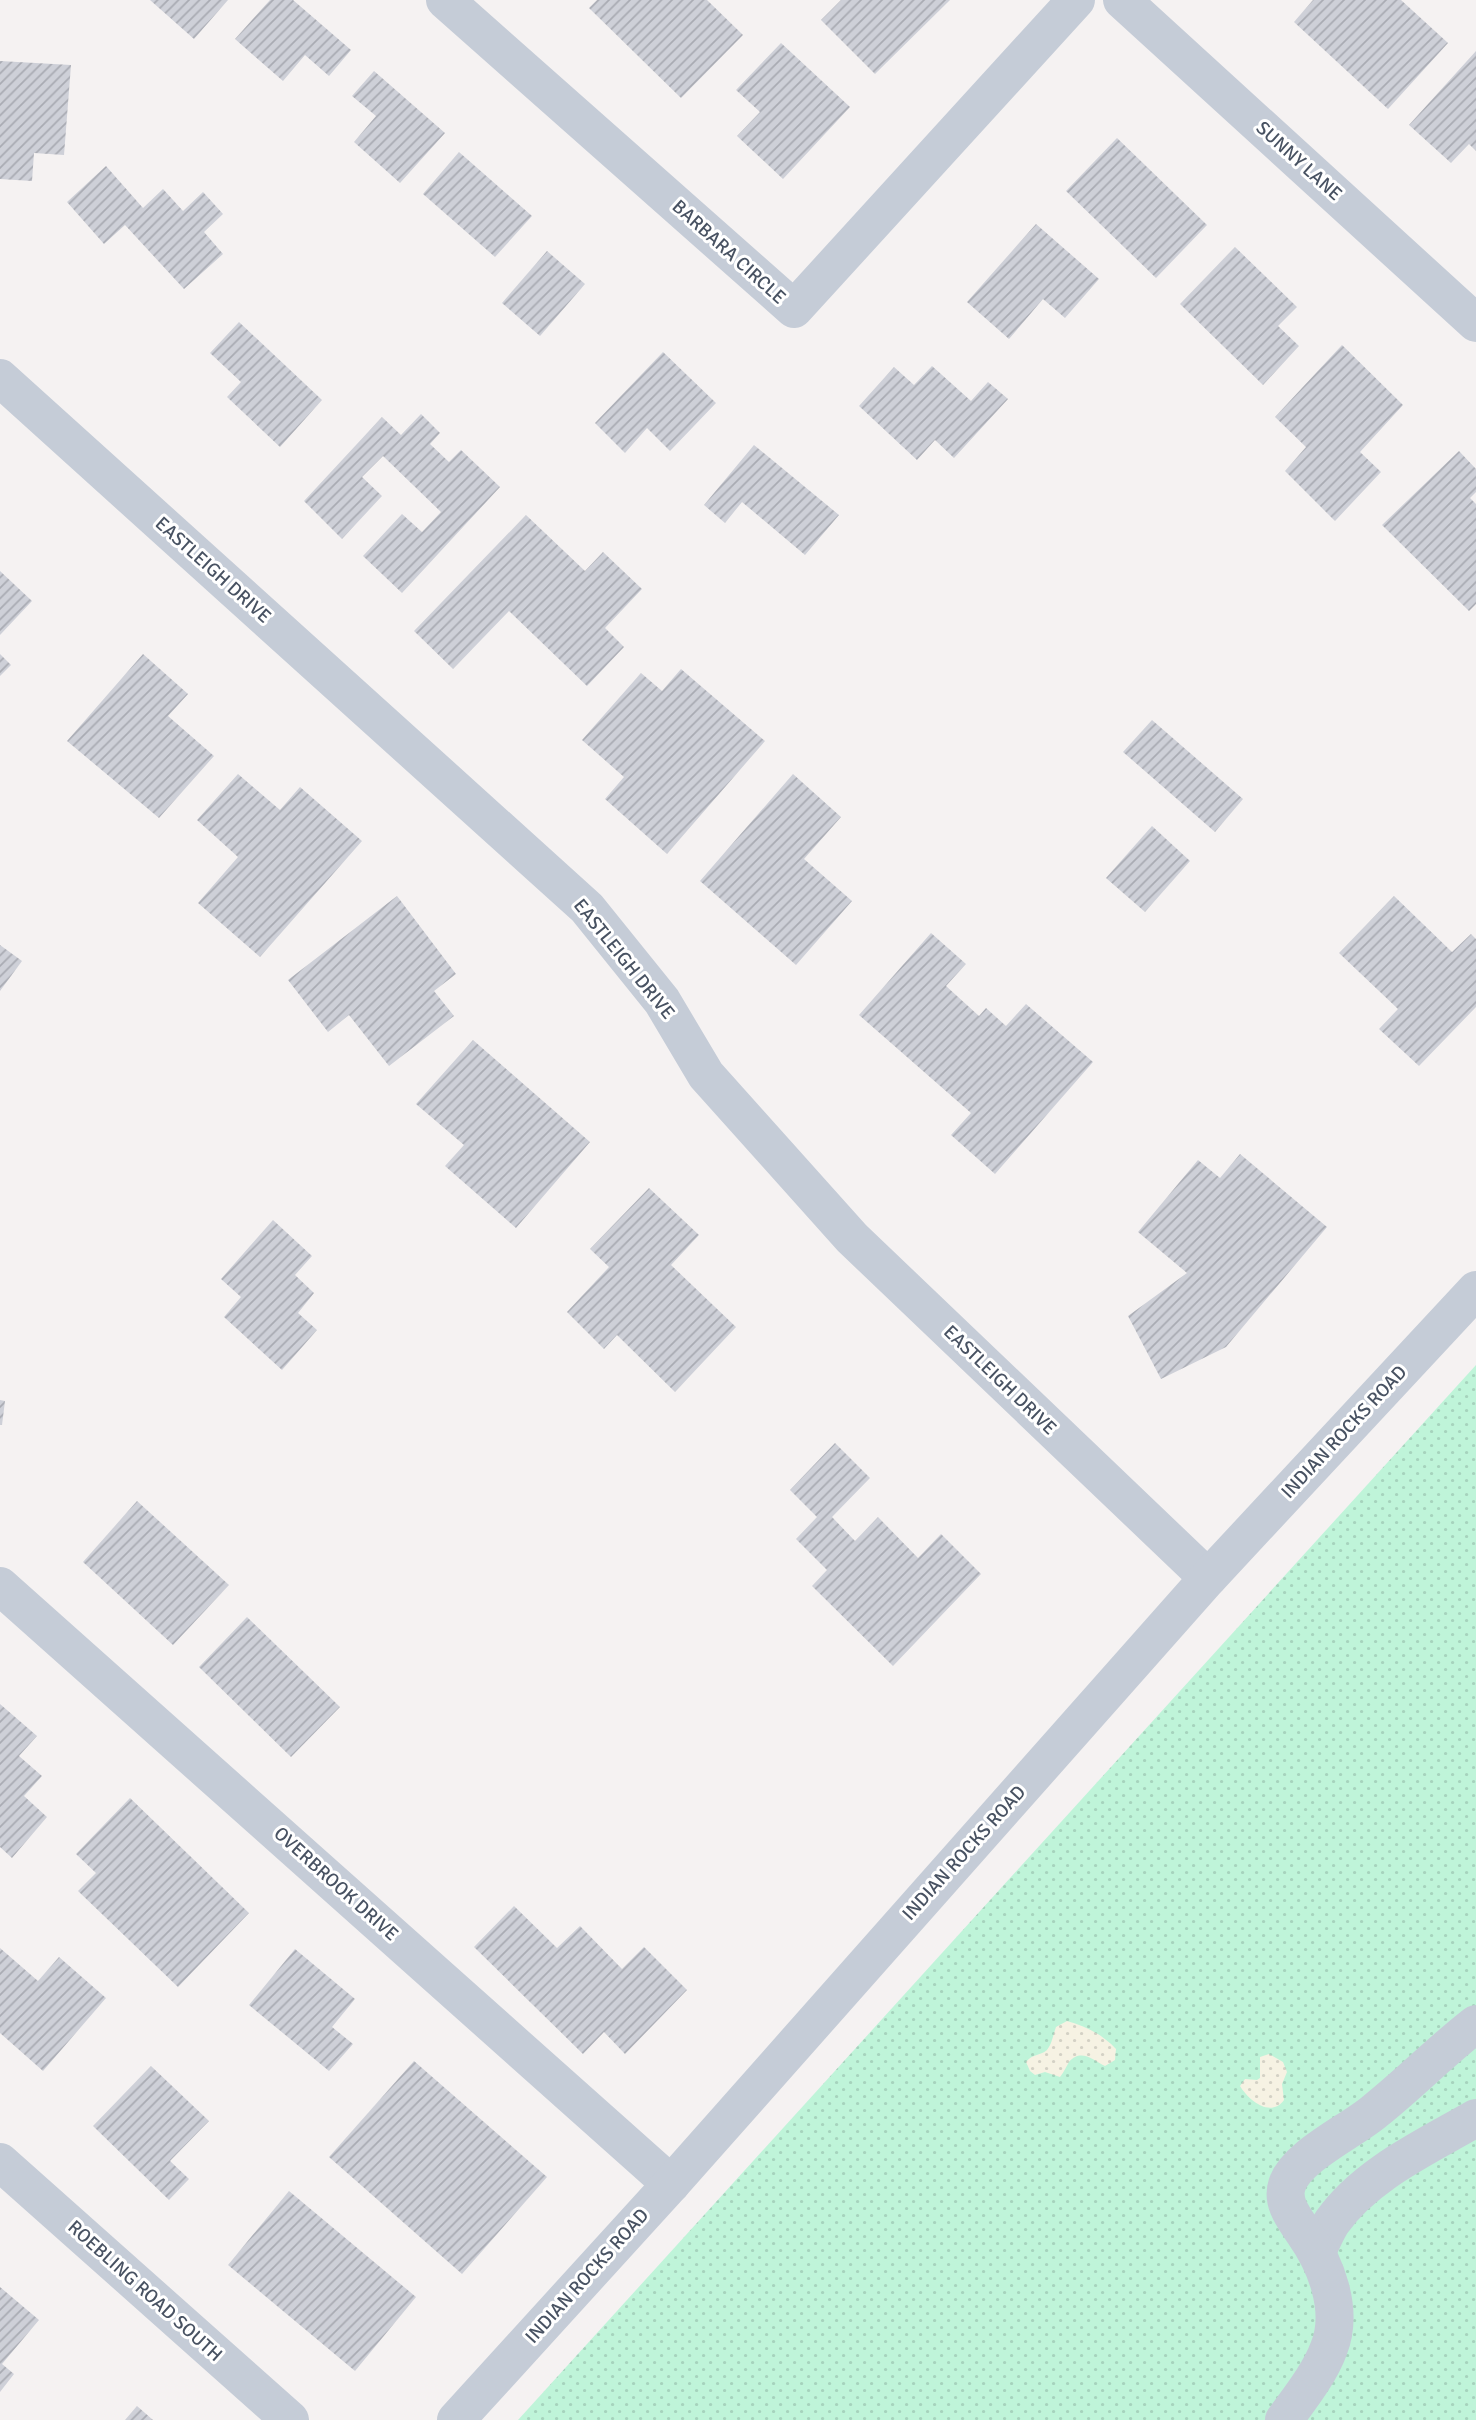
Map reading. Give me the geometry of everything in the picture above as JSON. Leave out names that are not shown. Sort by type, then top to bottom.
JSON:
[{"type":"street","name":"BARBARA CIRCLE","points":[[445,0],[794,309],[1076,0]]},
{"type":"street","name":"SUNNY LANE","points":[[1122,0],[1476,323]]},
{"type":"street","name":"EASTLEIGH DRIVE","points":[[0,378],[587,908],[662,1001],[706,1075],[852,1238],[1208,1578]]},
{"type":"street","name":"INDIAN ROCKS ROAD","points":[[456,2420],[671,2184],[1208,1578],[1476,1290]]},
{"type":"street","name":"OVERBROOK DRIVE","points":[[0,1586],[671,2184]]},
{"type":"street","points":[[1284,2420],[1330,2348],[1334,2326],[1328,2277],[1317,2251],[1285,2202],[1287,2184],[1300,2165],[1373,2113],[1476,2024]]},
{"type":"street","points":[[1317,2251],[1332,2222],[1379,2176],[1476,2118]]},
{"type":"street","name":"ROEBLING ROAD SOUTH","points":[[0,2162],[290,2420]]},
{"type":"green space","points":[[1476,1365],[1476,2420],[518,2420]]},
{"type":"sand","points":[[1067,2021],[1106,2039],[1116,2049],[1115,2060],[1105,2066],[1087,2056],[1078,2056],[1069,2062],[1060,2077],[1045,2072],[1035,2075],[1026,2062],[1047,2050],[1056,2027]]},
{"type":"sand","points":[[1269,2054],[1283,2062],[1287,2072],[1282,2084],[1284,2100],[1273,2108],[1254,2102],[1240,2086],[1245,2079],[1260,2078],[1260,2057]]},
{"type":"building","points":[[150,0],[228,0],[194,39]]},
{"type":"building","points":[[270,0],[293,0],[351,50],[329,76],[305,55],[283,81],[235,39]]},
{"type":"building","points":[[597,0],[707,0],[743,35],[681,98],[589,8]]},
{"type":"building","points":[[841,0],[950,0],[875,74],[821,20]]},
{"type":"building","points":[[1313,0],[1401,0],[1448,43],[1388,109],[1294,22]]},
{"type":"building","points":[[781,43],[850,107],[783,179],[737,136],[760,112],[736,90]]},
{"type":"building","points":[[1476,51],[1476,151],[1469,144],[1451,163],[1409,125]]},
{"type":"building","points":[[0,61],[71,65],[64,155],[34,153],[32,181],[0,179]]},
{"type":"building","points":[[374,71],[445,133],[400,183],[354,142],[376,116],[352,96]]},
{"type":"building","points":[[1117,138],[1207,225],[1156,278],[1066,191]]},
{"type":"building","points":[[459,152],[532,216],[495,257],[423,194]]},
{"type":"building","points":[[106,166],[143,208],[163,189],[183,211],[203,192],[223,214],[204,232],[223,254],[184,289],[125,225],[104,244],[67,202]]},
{"type":"building","points":[[1036,224],[1099,279],[1065,318],[1043,299],[1009,339],[967,302]]},
{"type":"building","points":[[1235,247],[1297,307],[1278,326],[1299,346],[1263,385],[1180,304]]},
{"type":"building","points":[[547,251],[585,284],[540,336],[502,303]]},
{"type":"building","points":[[239,322],[322,400],[280,447],[227,397],[241,382],[210,353]]},
{"type":"building","points":[[1342,345],[1403,405],[1360,452],[1381,472],[1335,521],[1285,471],[1306,447],[1275,417]]},
{"type":"building","points":[[663,352],[716,403],[670,451],[647,428],[625,453],[595,423]]},
{"type":"building","points":[[932,366],[971,401],[988,382],[1008,399],[954,458],[935,440],[917,460],[859,406],[894,367],[914,385]]},
{"type":"building","points":[[421,414],[440,433],[430,444],[449,462],[461,450],[500,487],[402,593],[363,556],[402,514],[422,532],[441,512],[383,456],[362,477],[382,496],[342,539],[304,501],[382,417],[401,435]]},
{"type":"building","points":[[754,445],[839,515],[805,555],[742,502],[725,523],[704,505]]},
{"type":"building","points":[[1459,451],[1476,469],[1476,492],[1470,498],[1476,504],[1476,604],[1469,611],[1382,525]]},
{"type":"building","points":[[526,515],[585,571],[603,552],[642,589],[605,628],[624,647],[587,686],[509,611],[453,669],[414,631]]},
{"type":"building","points":[[0,571],[32,601],[0,635]]},
{"type":"building","points":[[0,654],[11,665],[0,676]]},
{"type":"building","points":[[143,654],[188,694],[168,716],[214,756],[159,818],[67,741]]},
{"type":"building","points":[[681,669],[765,741],[667,854],[605,799],[624,777],[582,740],[641,673],[662,691]]},
{"type":"building","points":[[1152,720],[1243,799],[1215,832],[1123,752]]},
{"type":"building","points":[[238,774],[280,810],[300,787],[362,841],[260,957],[198,903],[238,857],[197,820]]},
{"type":"building","points":[[793,774],[841,817],[804,859],[852,901],[796,965],[700,881]]},
{"type":"building","points":[[1152,826],[1190,861],[1145,912],[1106,878]]},
{"type":"building","points":[[397,896],[456,974],[434,991],[454,1016],[389,1066],[349,1015],[328,1032],[288,980]]},
{"type":"building","points":[[1394,896],[1452,952],[1471,934],[1476,939],[1476,1007],[1419,1066],[1379,1029],[1398,1009],[1339,953]]},
{"type":"building","points":[[931,933],[966,964],[946,986],[979,1016],[986,1008],[1006,1026],[1026,1004],[1093,1062],[995,1174],[951,1135],[971,1113],[859,1015]]},
{"type":"building","points":[[0,945],[22,961],[0,991]]},
{"type":"building","points":[[473,1040],[590,1142],[516,1228],[445,1166],[464,1145],[416,1104]]},
{"type":"building","points":[[1240,1154],[1327,1227],[1226,1347],[1161,1379],[1128,1316],[1187,1273],[1138,1232],[1198,1160],[1220,1178]]},
{"type":"building","points":[[649,1188],[699,1235],[671,1265],[736,1327],[675,1392],[617,1335],[604,1349],[567,1312],[609,1267],[590,1249]]},
{"type":"building","points":[[273,1220],[312,1256],[295,1275],[314,1293],[298,1313],[317,1330],[282,1370],[224,1317],[241,1297],[221,1279]]},
{"type":"building","points":[[0,1400],[5,1401],[2,1425],[0,1425]]},
{"type":"building","points":[[835,1443],[870,1478],[832,1517],[855,1541],[878,1517],[918,1558],[941,1534],[981,1574],[893,1666],[812,1586],[827,1570],[796,1539],[817,1517],[790,1490]]},
{"type":"building","points":[[137,1501],[229,1585],[173,1645],[83,1562]]},
{"type":"building","points":[[247,1617],[340,1707],[291,1757],[199,1667]]},
{"type":"building","points":[[0,1704],[37,1736],[19,1756],[42,1776],[24,1796],[47,1817],[12,1858],[0,1847]]},
{"type":"building","points":[[130,1798],[249,1913],[178,1987],[78,1891],[96,1873],[76,1854]]},
{"type":"building","points":[[514,1906],[557,1948],[580,1926],[622,1969],[644,1947],[687,1990],[625,2054],[604,2032],[583,2054],[474,1947]]},
{"type":"building","points":[[0,1948],[38,1981],[59,1957],[106,1998],[43,2071],[0,2033]]},
{"type":"building","points":[[295,1949],[355,1999],[332,2027],[353,2044],[329,2071],[249,2005]]},
{"type":"building","points":[[414,2061],[547,2177],[462,2274],[329,2157]]},
{"type":"building","points":[[151,2066],[209,2121],[170,2161],[189,2179],[169,2200],[93,2126]]},
{"type":"building","points":[[289,2191],[416,2297],[355,2371],[228,2265]]},
{"type":"building","points":[[0,2287],[39,2320],[2,2364],[14,2374],[0,2392]]},
{"type":"building","points":[[137,2406],[153,2420],[125,2420]]}]
